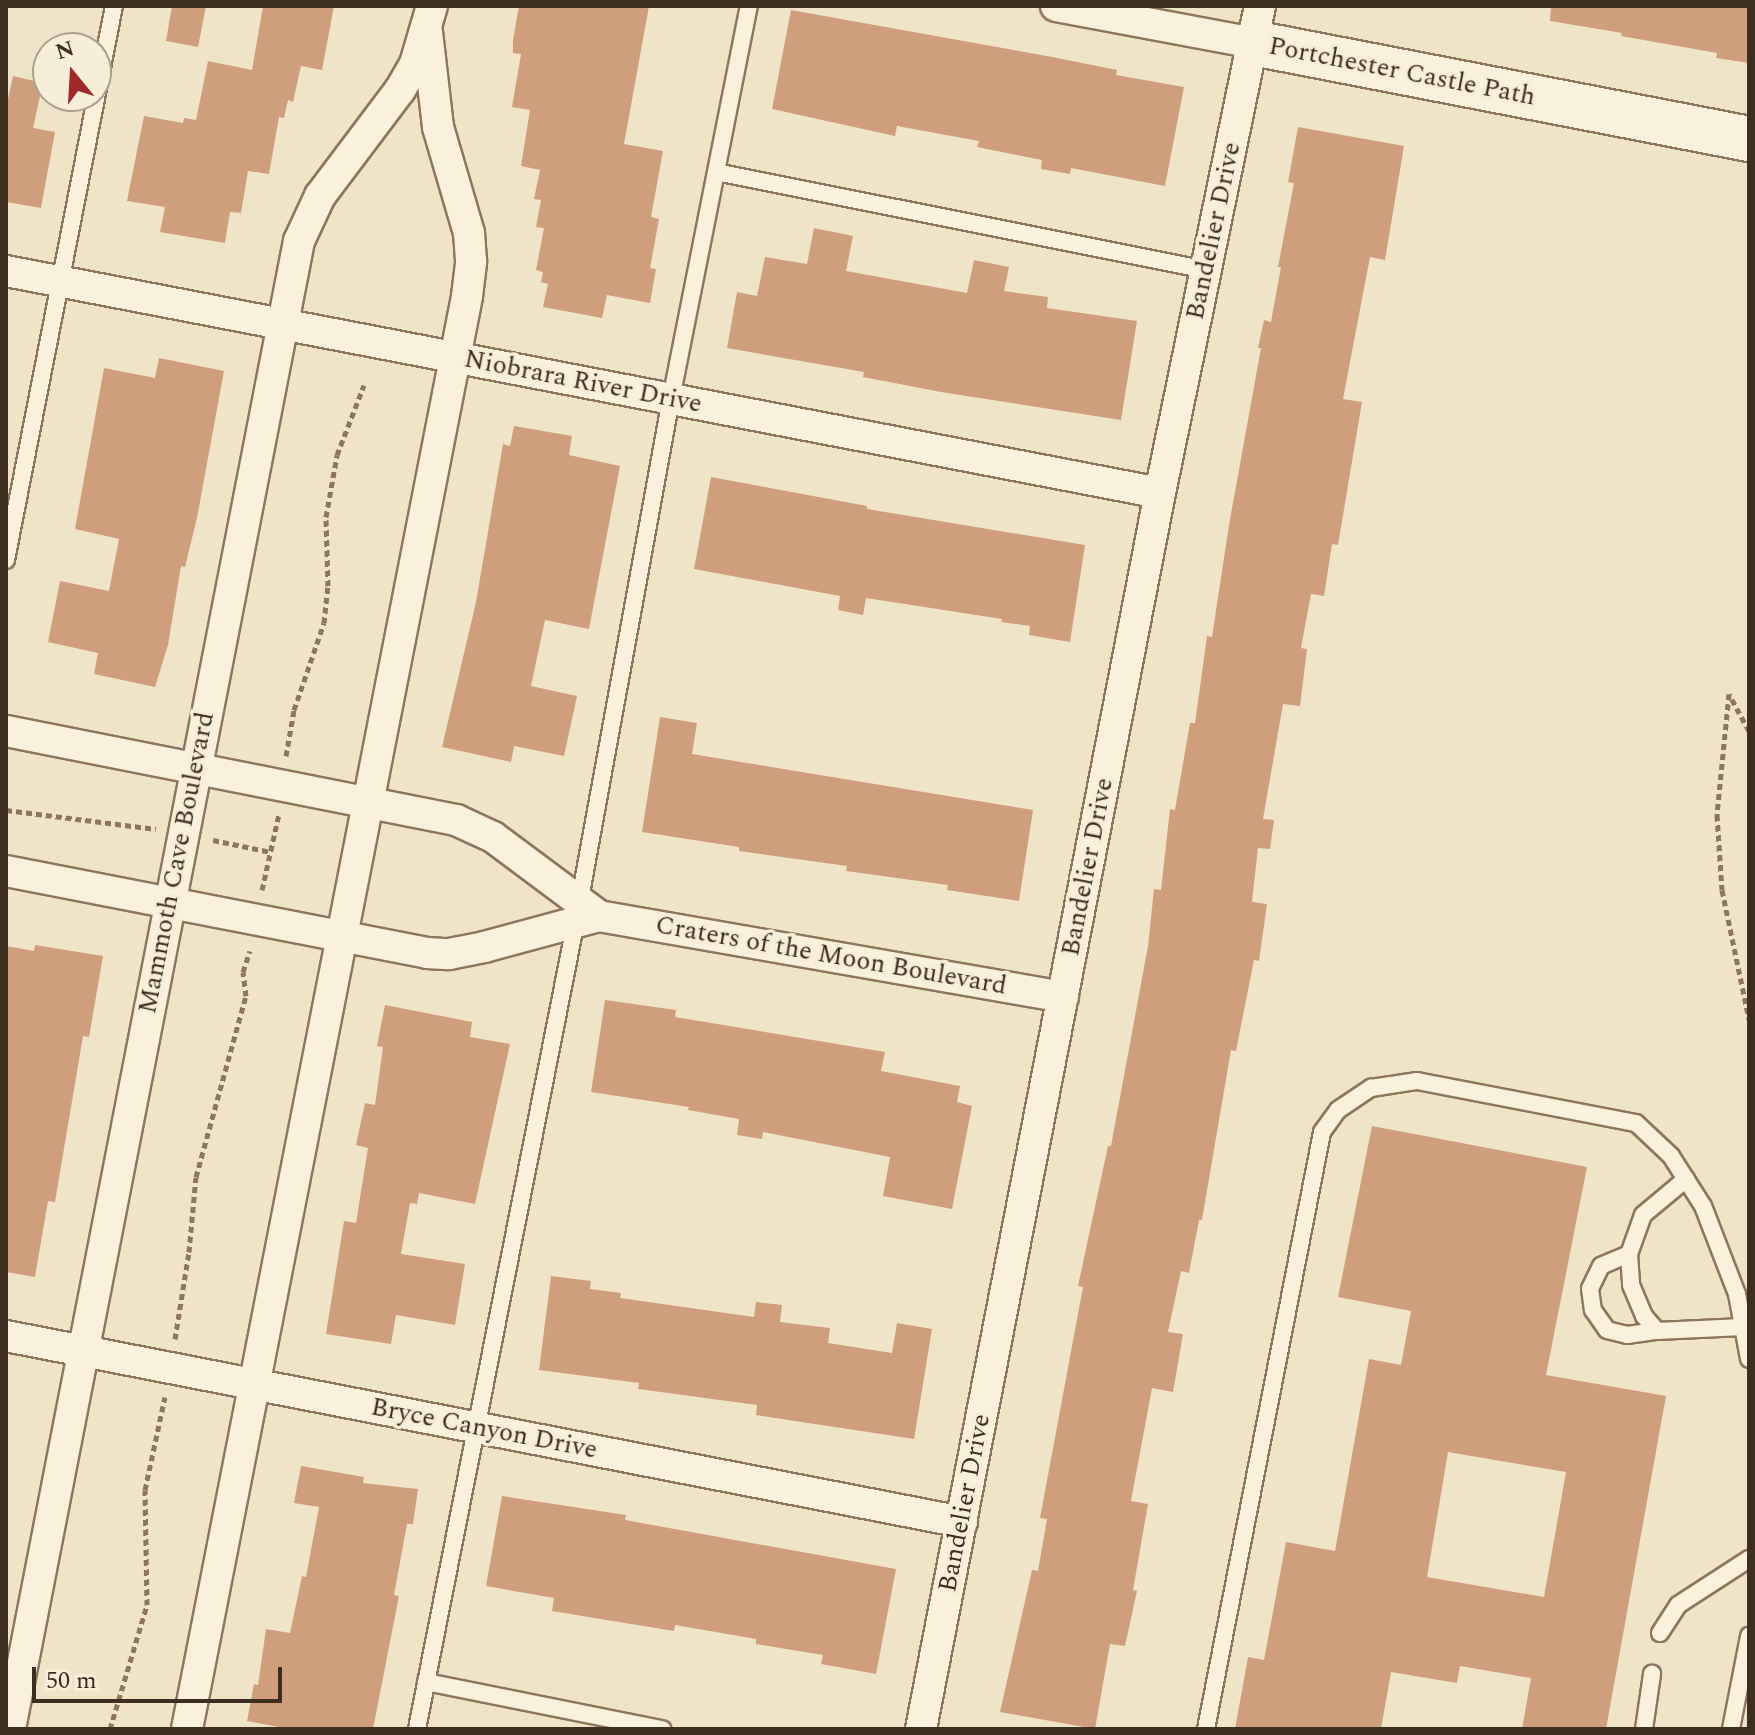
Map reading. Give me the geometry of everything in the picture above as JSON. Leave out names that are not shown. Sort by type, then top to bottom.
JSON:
[{"type":"street","name":"Portchester Castle Path","points":[[1056,6],[1256,25],[1749,139]]},
{"type":"street","name":"Mammoth Cave Boulevard","points":[[10,1729],[282,324],[307,219],[336,173],[400,90],[430,19]]},
{"type":"street","name":"Mammoth Cave Boulevard","points":[[187,1729],[467,296],[471,247],[438,127],[430,19]]},
{"type":"street","name":"Bandelier Drive","points":[[921,1729],[1160,493],[1256,25]]},
{"type":"street","name":"Niobrara River Drive","points":[[6,271],[1160,493]]},
{"type":"street","name":"Craters of the Moon Boulevard","points":[[6,731],[471,825],[516,853],[585,913]]},
{"type":"street","name":"Craters of the Moon Boulevard","points":[[6,871],[449,954],[585,913],[1063,997]]},
{"type":"street","name":"Bryce Canyon Drive","points":[[6,1336],[962,1522]]},
{"type":"lane","points":[[6,560],[12,498],[61,281],[114,6]]},
{"type":"lane","points":[[417,1729],[585,913],[671,399],[749,6]]},
{"type":"lane","points":[[716,172],[1206,270]]},
{"type":"lane","points":[[1206,1729],[1322,1132],[1338,1110],[1371,1088],[1417,1081],[1636,1123],[1671,1156],[1703,1206],[1737,1294],[1749,1359]]},
{"type":"lane","points":[[1657,1331],[1644,1316],[1631,1285],[1629,1254],[1643,1215],[1686,1179]]},
{"type":"lane","points":[[1629,1254],[1601,1266],[1590,1289],[1593,1310],[1607,1330],[1627,1335],[1743,1327]]},
{"type":"lane","points":[[1660,1633],[1678,1605],[1749,1559]]},
{"type":"lane","points":[[1731,1729],[1749,1636]]},
{"type":"lane","points":[[1644,1729],[1652,1674]]},
{"type":"lane","points":[[426,1682],[662,1729]]},
{"type":"path","points":[[286,760],[294,710],[324,623],[328,586],[326,517],[337,455],[364,385]]},
{"type":"path","points":[[1749,731],[1729,694],[1717,815],[1722,890],[1749,1019]]},
{"type":"path","points":[[262,894],[280,809]]},
{"type":"path","points":[[6,810],[164,831]]},
{"type":"path","points":[[200,838],[271,852]]},
{"type":"path","points":[[174,1344],[189,1252],[196,1177],[246,996],[243,972],[249,953]]},
{"type":"path","points":[[110,1729],[147,1605],[145,1490],[165,1398]]},
{"type":"building","points":[[172,6],[206,6],[198,47],[166,41]]},
{"type":"building","points":[[263,6],[334,6],[322,70],[301,66],[293,102],[288,100],[284,118],[279,117],[269,174],[248,171],[241,213],[230,212],[225,243],[160,232],[165,207],[127,201],[144,116],[183,123],[184,118],[196,120],[208,61],[252,70]]},
{"type":"building","points":[[519,6],[649,6],[624,144],[663,151],[651,217],[659,219],[650,268],[656,269],[650,303],[607,295],[602,318],[543,307],[548,284],[541,282],[543,272],[536,270],[544,228],[536,227],[541,200],[534,199],[540,170],[521,166],[530,110],[512,107],[521,54],[513,53]]},
{"type":"building","points":[[1551,6],[1749,6],[1749,63],[1716,58],[1717,53],[1550,21]]},
{"type":"building","points":[[791,10],[1047,56],[1117,70],[1116,75],[1184,87],[1165,186],[1071,168],[1070,174],[1041,169],[1042,160],[977,147],[979,141],[897,126],[895,136],[772,109]]},
{"type":"building","points":[[13,76],[32,80],[32,112],[37,112],[33,128],[55,132],[41,208],[6,202],[6,108]]},
{"type":"building","points":[[1298,127],[1404,146],[1385,260],[1370,257],[1343,399],[1362,402],[1338,545],[1332,544],[1324,596],[1311,594],[1301,648],[1307,649],[1300,706],[1283,704],[1263,819],[1274,820],[1270,849],[1258,848],[1252,902],[1267,904],[1259,961],[1254,960],[1236,1051],[1231,1050],[1202,1220],[1199,1220],[1189,1273],[1181,1271],[1168,1332],[1183,1334],[1173,1392],[1152,1388],[1131,1501],[1148,1504],[1133,1590],[1137,1591],[1125,1646],[1110,1644],[1095,1729],[1000,1712],[1032,1570],[1038,1571],[1047,1519],[1040,1518],[1083,1287],[1078,1286],[1108,1146],[1111,1146],[1148,946],[1154,889],[1161,890],[1170,809],[1175,810],[1190,723],[1195,723],[1207,636],[1212,637],[1261,348],[1258,348],[1264,320],[1271,322],[1281,267],[1278,267],[1294,183],[1288,182]]},
{"type":"building","points":[[814,228],[853,236],[846,271],[967,293],[974,260],[1009,267],[1004,291],[1048,297],[1047,308],[1137,321],[1121,420],[941,392],[863,377],[864,372],[727,348],[737,292],[757,296],[765,257],[807,264]]},
{"type":"building","points":[[159,358],[224,371],[197,518],[185,567],[181,566],[168,645],[155,687],[94,674],[98,653],[48,642],[60,581],[109,591],[119,539],[75,529],[104,368],[155,378]]},
{"type":"building","points":[[514,426],[572,436],[569,455],[620,466],[589,629],[545,620],[531,686],[577,696],[564,756],[514,746],[511,762],[442,747],[476,602],[503,444],[510,446]]},
{"type":"building","points":[[711,477],[867,506],[867,509],[1085,545],[1070,642],[1029,635],[1030,626],[1001,622],[1002,619],[866,598],[863,615],[838,610],[840,596],[694,569]]},
{"type":"building","points":[[660,717],[697,723],[692,754],[1033,810],[1019,901],[947,890],[948,885],[846,871],[847,866],[739,851],[739,847],[642,832]]},
{"type":"building","points":[[35,945],[103,956],[89,1037],[83,1036],[55,1202],[48,1201],[35,1277],[6,1272],[6,946],[34,951]]},
{"type":"building","points":[[605,1000],[676,1010],[675,1017],[885,1052],[881,1071],[960,1086],[957,1102],[972,1106],[952,1209],[883,1196],[890,1157],[763,1132],[762,1139],[737,1135],[739,1119],[688,1110],[689,1107],[591,1092]]},
{"type":"building","points":[[385,1005],[472,1022],[470,1037],[510,1044],[475,1204],[419,1193],[417,1204],[410,1203],[401,1254],[465,1264],[455,1325],[396,1315],[391,1344],[326,1334],[344,1221],[356,1223],[368,1148],[356,1145],[365,1103],[375,1105],[383,1047],[377,1046]]},
{"type":"building","points":[[1372,1126],[1587,1167],[1546,1375],[1666,1396],[1606,1729],[1522,1729],[1531,1678],[1460,1666],[1457,1683],[1391,1672],[1381,1729],[1235,1729],[1248,1657],[1264,1660],[1286,1542],[1335,1551],[1369,1359],[1401,1365],[1411,1311],[1338,1297]],"holes":[[[1448,1452],[1566,1472],[1544,1597],[1427,1577]]]},
{"type":"building","points":[[551,1276],[591,1281],[590,1289],[621,1293],[620,1298],[754,1317],[756,1302],[782,1305],[780,1322],[830,1328],[828,1343],[892,1353],[897,1323],[932,1329],[914,1439],[756,1415],[757,1405],[638,1389],[639,1383],[539,1370]]},
{"type":"building","points":[[301,1466],[364,1477],[363,1483],[418,1489],[413,1524],[407,1524],[394,1595],[399,1596],[373,1729],[289,1729],[247,1721],[254,1684],[258,1685],[266,1629],[290,1633],[302,1576],[306,1577],[319,1507],[294,1503]]},
{"type":"building","points":[[502,1496],[626,1515],[625,1520],[896,1569],[876,1674],[821,1664],[823,1655],[756,1644],[756,1639],[675,1625],[674,1631],[552,1611],[554,1598],[486,1586]]}]
